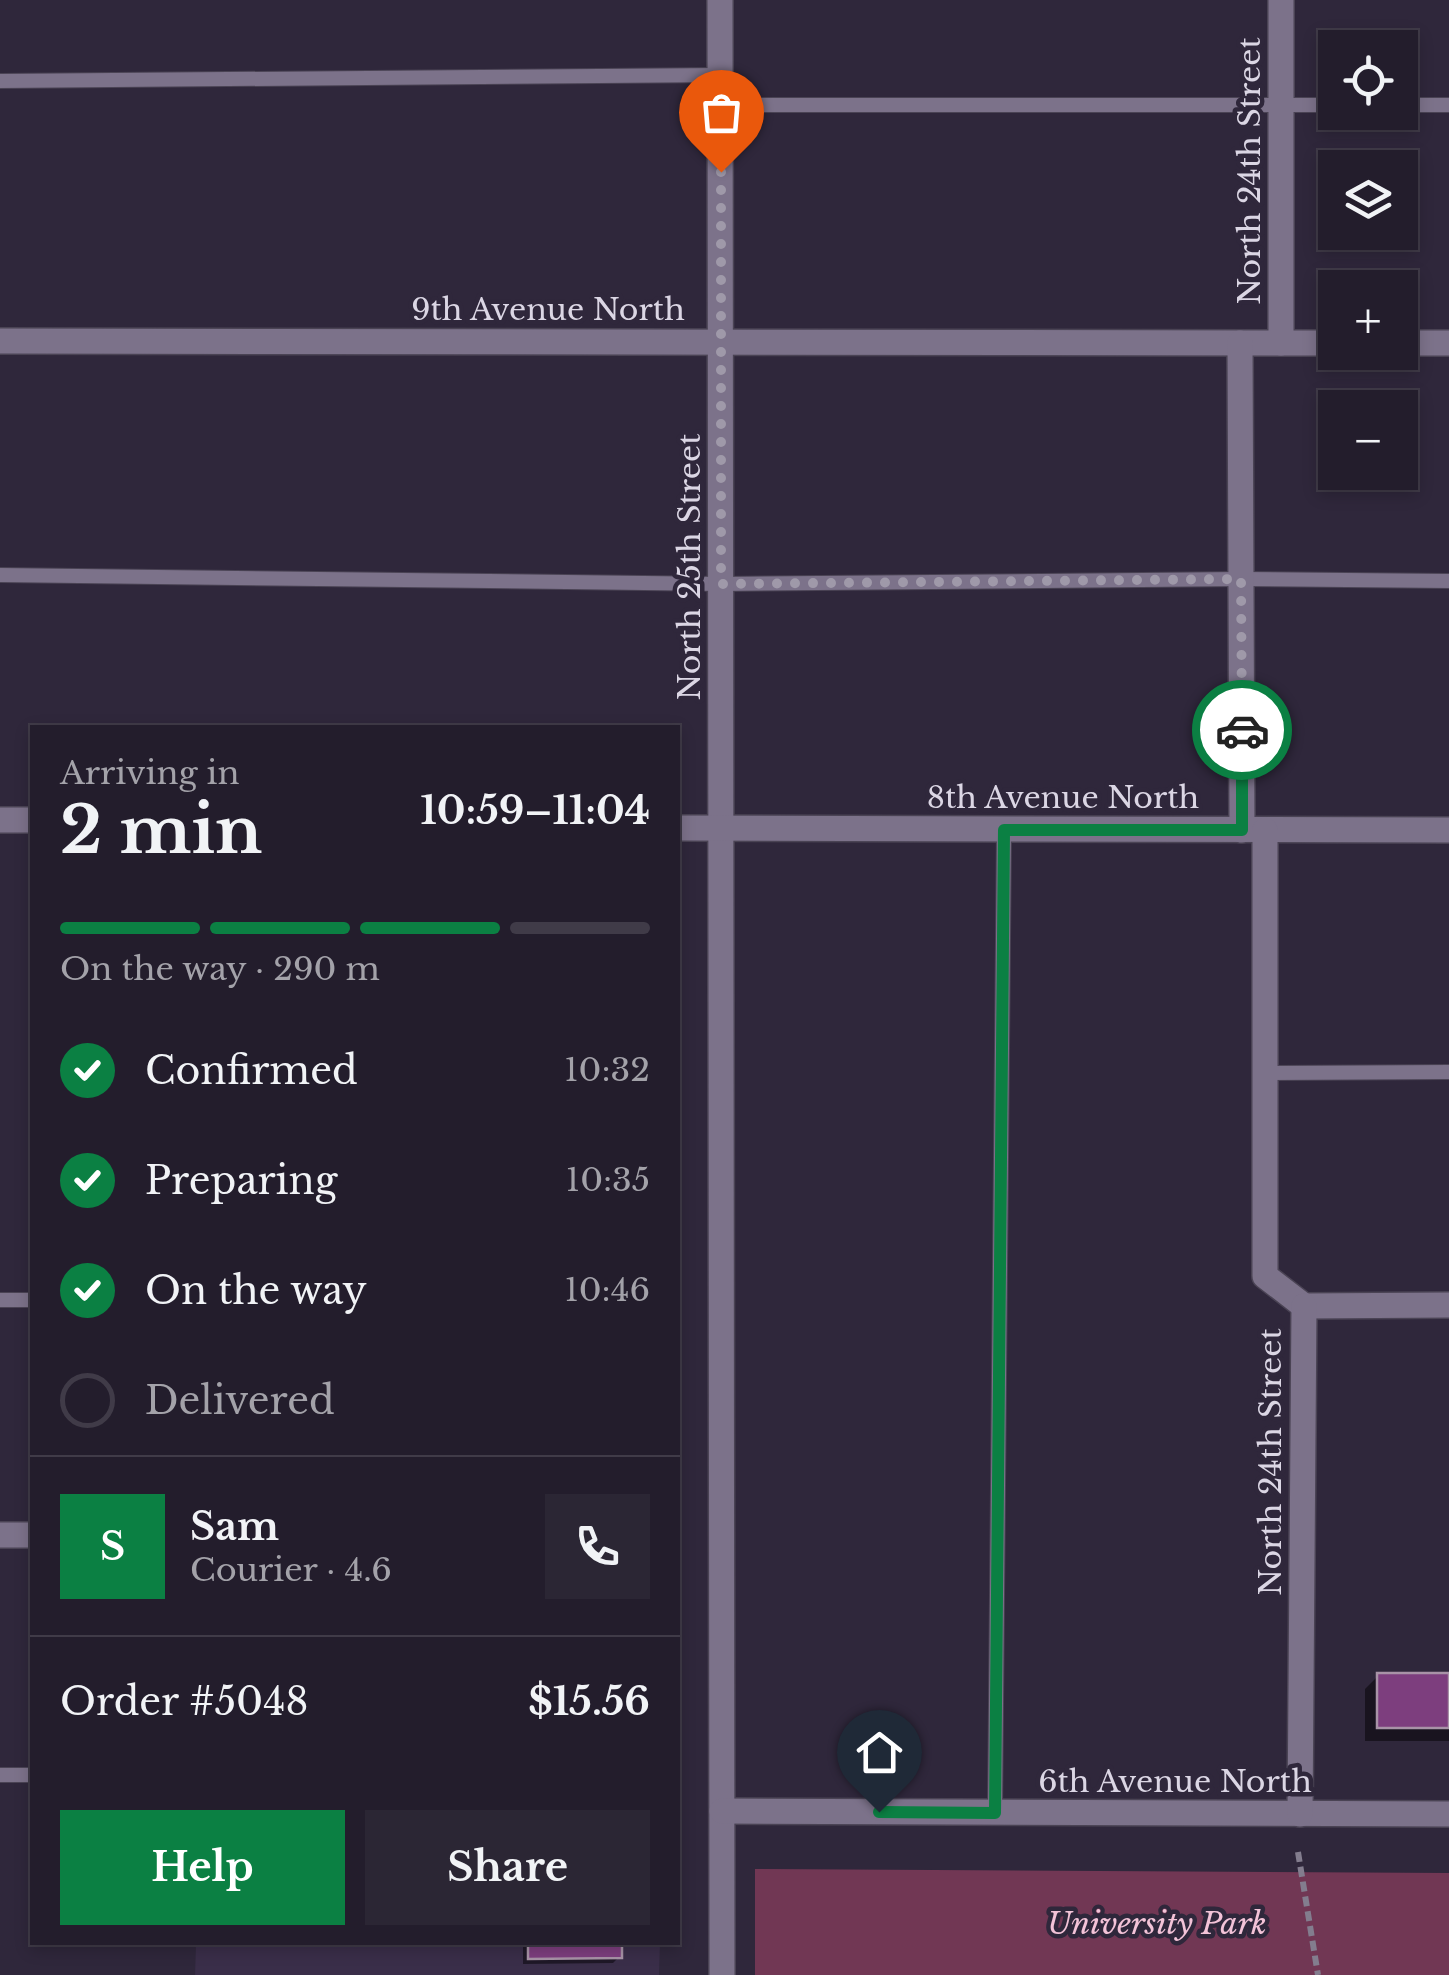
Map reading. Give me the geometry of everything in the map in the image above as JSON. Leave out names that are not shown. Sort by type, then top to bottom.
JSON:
[{"type":"street","name":"North 25th Street","points":[[720,0],[722,1975]]},
{"type":"street","name":"North 24th Street","points":[[1281,0],[1281,343]]},
{"type":"street","name":"9th Avenue North","points":[[0,341],[1318,343]]},
{"type":"street","name":"North 24th Street","points":[[1240,343],[1241,579],[1265,1073],[1265,1276],[1304,1306],[1300,1814]]},
{"type":"street","points":[[1418,343],[1449,343]]},
{"type":"street","points":[[0,820],[30,820]]},
{"type":"street","name":"8th Avenue North","points":[[680,828],[1449,830]]},
{"type":"street","points":[[1304,1306],[1449,1305]]},
{"type":"street","points":[[0,1535],[30,1535]]},
{"type":"street","name":"6th Avenue North","points":[[722,1811],[1449,1814]]},
{"type":"lane","points":[[0,81],[720,74]]},
{"type":"lane","points":[[721,105],[1318,105]]},
{"type":"lane","points":[[1418,105],[1449,105]]},
{"type":"lane","points":[[0,576],[721,584],[1449,581]]},
{"type":"lane","points":[[995,1813],[1004,830]]},
{"type":"lane","points":[[1265,1073],[1449,1072]]},
{"type":"lane","points":[[0,1300],[30,1300]]},
{"type":"lane","points":[[0,1775],[30,1775]]},
{"type":"path","points":[[1298,1852],[1318,1975]]},
{"type":"shaded area","points":[[196,1945],[660,1945],[659,1975],[195,1975]]},
{"type":"green space","name":"University Park","points":[[755,1869],[1449,1873],[1449,1975],[755,1975]]},
{"type":"building","points":[[1377,1673],[1449,1673],[1449,1728],[1377,1728]]},
{"type":"building","points":[[528,1945],[622,1945],[622,1958],[528,1959]]},
{"type":"way so far","points":[[721,172],[721,584],[1241,579],[1242,730]]},
{"type":"route","points":[[879,1812],[995,1813],[1004,830],[1242,830],[1242,730]]}]
